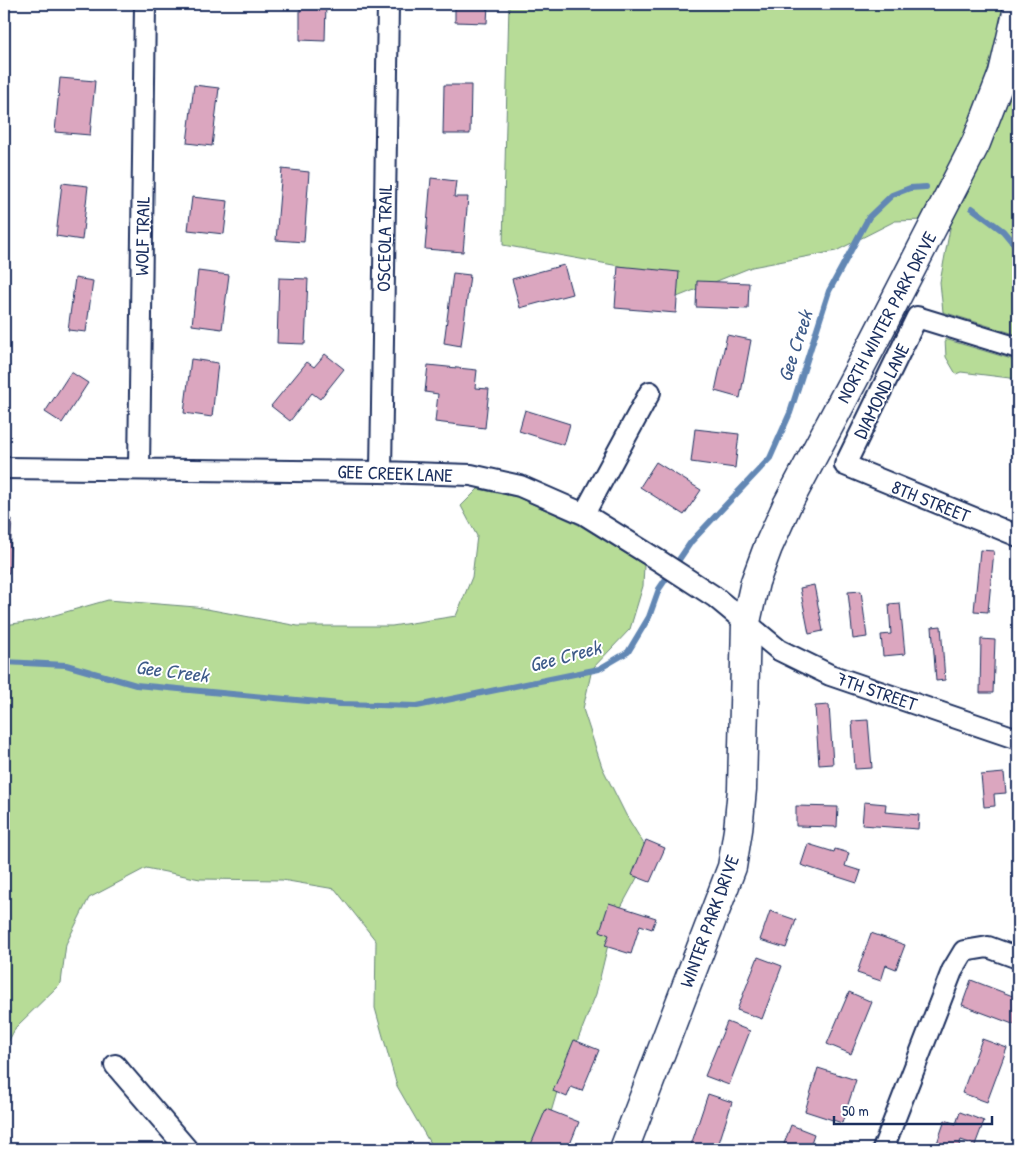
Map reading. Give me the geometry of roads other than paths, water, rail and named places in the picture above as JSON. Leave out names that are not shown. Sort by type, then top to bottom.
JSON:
[{"type":"street","name":"WOLF TRAIL","points":[[139,469],[145,4]]},
{"type":"street","name":"OSCEOLA TRAIL","points":[[381,472],[388,4]]},
{"type":"street","name":"NORTH WINTER PARK DRIVE","points":[[746,622],[755,582],[787,505],[976,143],[1003,73],[1018,8]]},
{"type":"street","name":"DIAMOND LANE","points":[[845,465],[917,317],[1018,348]]},
{"type":"street","points":[[584,514],[650,392]]},
{"type":"street","name":"8TH STREET","points":[[845,465],[1018,536]]},
{"type":"street","name":"GEE CREEK LANE","points":[[4,468],[381,472],[471,475],[520,486],[584,514],[715,596],[746,622]]},
{"type":"street","name":"7TH STREET","points":[[746,622],[779,650],[830,675],[1018,739]]},
{"type":"street","name":"WINTER PARK DRIVE","points":[[624,1149],[732,867],[742,789],[746,622]]},
{"type":"street","points":[[883,1149],[952,971],[964,951],[988,947],[1018,958]]},
{"type":"street","points":[[114,1065],[187,1149]]},
{"type":"waterway","name":"Gee Creek","points":[[4,662],[66,665],[136,685],[340,704],[417,706],[599,669],[628,652],[649,617],[659,589],[691,542],[770,458],[790,413],[829,291],[869,217],[892,195],[910,188],[926,187]]},
{"type":"waterway","name":"Gee Creek","points":[[972,208],[1003,231],[1018,249]]}]
